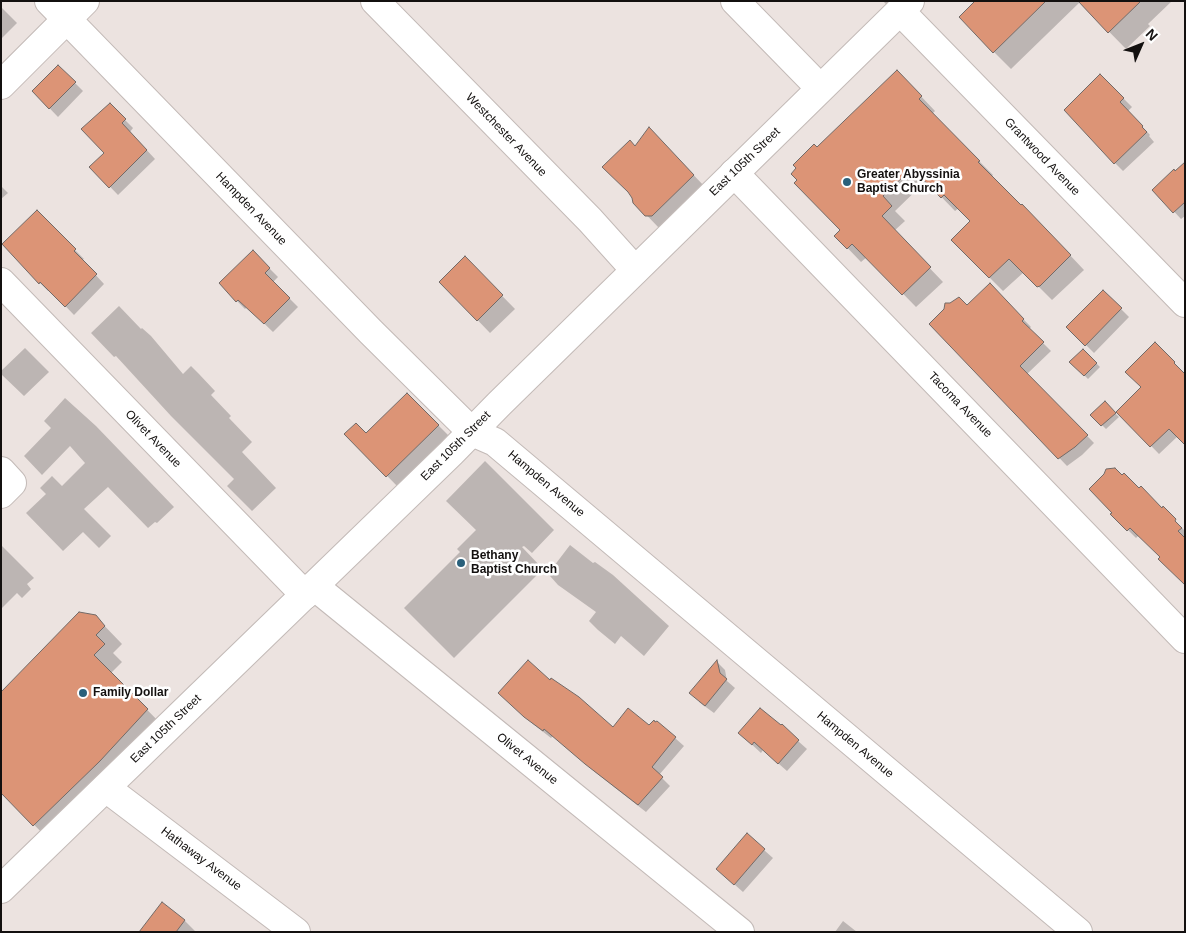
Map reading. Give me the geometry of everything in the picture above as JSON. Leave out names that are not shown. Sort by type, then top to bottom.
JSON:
[{"type":"street","name":"Westchester Avenue","points":[[375,1],[590,220],[634,270]]},
{"type":"street","points":[[735,1],[820,88]]},
{"type":"street","name":"East 105th Street","points":[[1,889],[472,432],[634,270],[905,6]]},
{"type":"street","name":"Grantwood Avenue","points":[[905,6],[1185,303]]},
{"type":"street","points":[[1,85],[67,7]]},
{"type":"street","name":"Hampden Avenue","points":[[67,7],[371,332],[472,432],[495,442],[1078,932]]},
{"type":"street","name":"Tacoma Avenue","points":[[734,173],[1185,639]]},
{"type":"street","name":"Olivet Avenue","points":[[1,282],[309,590],[740,932]]},
{"type":"street","name":"Hathaway Avenue","points":[[106,788],[296,932]]},
{"type":"building","points":[[975,1],[1046,1],[993,53],[959,17]]},
{"type":"building","points":[[1078,1],[1141,1],[1108,33]]},
{"type":"building","points":[[58,65],[76,82],[49,109],[32,91]]},
{"type":"building","points":[[897,70],[922,96],[919,99],[980,161],[978,162],[1071,255],[1040,286],[1037,287],[1009,259],[989,278],[951,240],[970,221],[944,195],[941,198],[912,168],[883,196],[892,206],[882,216],[931,267],[902,295],[852,244],[847,249],[834,236],[840,230],[794,183],[797,180],[791,174],[796,168],[793,165],[814,144],[817,147]]},
{"type":"building","points":[[1100,74],[1124,98],[1120,102],[1147,132],[1114,164],[1064,110]]},
{"type":"building","points":[[110,103],[126,119],[122,123],[147,150],[109,188],[89,167],[104,153],[81,129]]},
{"type":"building","points":[[649,127],[694,175],[652,216],[645,216],[633,203],[628,192],[602,167],[630,140],[635,146]]},
{"type":"building","points":[[1185,162],[1185,202],[1173,213],[1152,190],[1174,169],[1175,171]]},
{"type":"building","points":[[37,210],[76,249],[74,251],[97,274],[65,307],[40,282],[39,284],[2,244]]},
{"type":"building","points":[[253,250],[270,268],[265,273],[290,298],[264,324],[238,300],[236,302],[219,283]]},
{"type":"building","points":[[465,256],[503,295],[477,321],[439,282]]},
{"type":"building","points":[[990,283],[1024,319],[1022,321],[1044,342],[1020,366],[1088,435],[1058,459],[929,324],[944,309],[945,303],[950,303],[959,297],[967,305]]},
{"type":"building","points":[[1103,290],[1122,308],[1085,346],[1066,327]]},
{"type":"building","points":[[1155,342],[1185,374],[1185,445],[1169,429],[1150,447],[1116,412],[1141,387],[1125,372]]},
{"type":"building","points":[[1083,349],[1097,363],[1084,376],[1069,362]]},
{"type":"building","points":[[407,393],[439,425],[386,477],[344,434],[356,423],[366,433]]},
{"type":"building","points":[[1105,401],[1116,413],[1101,426],[1090,415]]},
{"type":"building","points":[[1115,468],[1122,475],[1124,473],[1139,488],[1141,486],[1162,508],[1163,506],[1176,519],[1175,521],[1182,528],[1178,531],[1185,538],[1185,585],[1130,528],[1127,531],[1110,514],[1112,513],[1089,489],[1104,474],[1106,469]]},
{"type":"building","points":[[79,612],[96,615],[105,626],[96,635],[105,644],[94,655],[148,709],[100,761],[33,826],[1,793],[1,692]]},
{"type":"building","points":[[528,660],[550,680],[551,678],[579,697],[613,727],[628,708],[649,725],[654,720],[655,722],[657,721],[676,737],[652,767],[663,777],[638,805],[544,729],[543,731],[524,717],[498,693]]},
{"type":"building","points":[[717,660],[720,673],[727,679],[705,706],[689,693]]},
{"type":"building","points":[[760,708],[782,724],[799,740],[778,764],[754,742],[752,745],[738,733]]},
{"type":"building","points":[[747,833],[765,849],[734,885],[716,869]]},
{"type":"building","points":[[162,902],[185,920],[176,932],[139,932]]},
{"type":"place","name":"Greater Abyssinia Baptist Church","points":[[847,182]]},
{"type":"place","name":"Bethany Baptist Church","points":[[461,563]]},
{"type":"place","name":"Family Dollar","points":[[83,693]]}]
